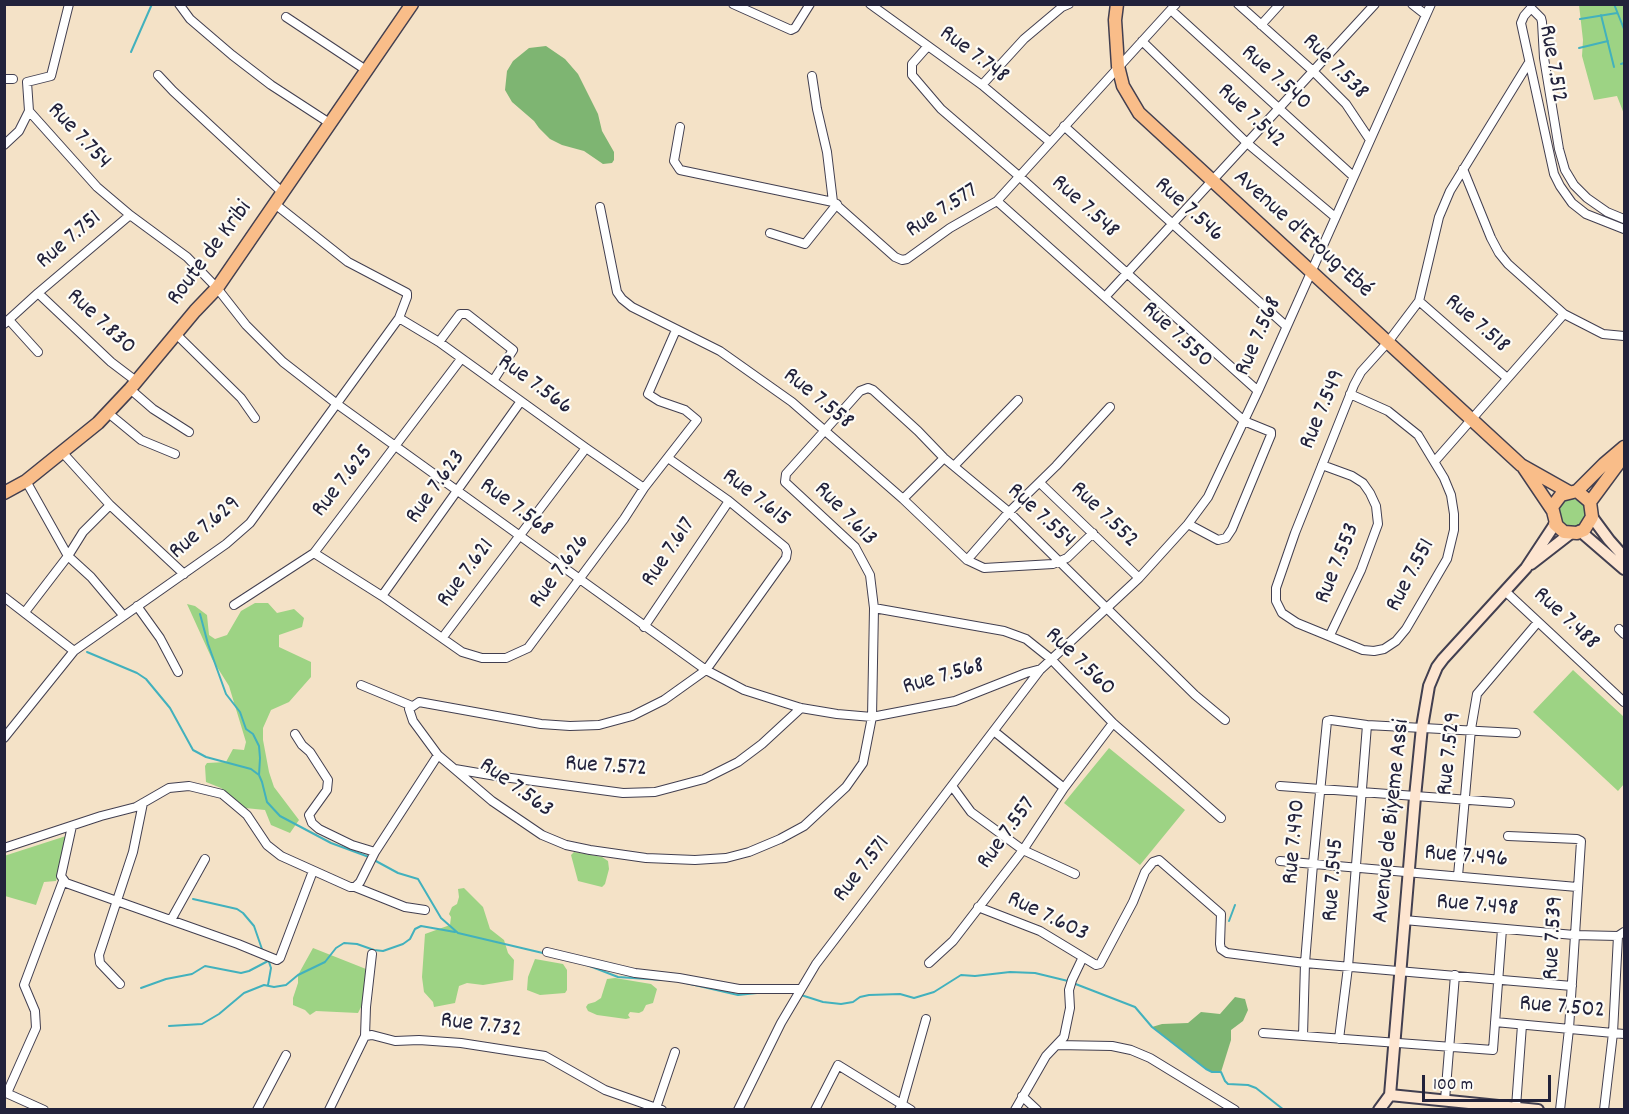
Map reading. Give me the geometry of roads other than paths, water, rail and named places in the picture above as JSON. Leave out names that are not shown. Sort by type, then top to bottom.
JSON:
[{"type":"main road","name":"Route de Kribi","points":[[4,493],[26,481],[98,423],[217,288],[412,4]]},
{"type":"main road","name":"Avenue d'Etoug-Ebé","points":[[1117,4],[1115,20],[1118,66],[1123,86],[1139,113],[1521,465]]},
{"type":"main road","points":[[1624,447],[1573,491],[1557,498],[1552,507],[1555,524],[1559,529],[1575,532],[1624,569]]},
{"type":"main road","points":[[1624,456],[1590,502],[1592,517],[1624,557]]},
{"type":"main road","points":[[1521,465],[1590,502]]},
{"type":"main road","points":[[1521,465],[1553,511]]},
{"type":"main road","points":[[1575,532],[1589,524],[1592,517]]},
{"type":"main road","name":"Avenue de Biyeme Assi","points":[[1390,1095],[1415,797],[1422,727],[1429,686],[1437,667],[1526,568],[1555,524]]},
{"type":"main road","name":"Avenue de Biyeme Assi","points":[[1526,568],[1575,532]]},
{"type":"main road","points":[[1379,1110],[1390,1095],[1538,1110]]},
{"type":"street","points":[[28,111],[27,82],[51,76],[69,4]]},
{"type":"street","points":[[179,4],[190,19],[232,55],[271,85],[331,124]]},
{"type":"street","points":[[733,4],[794,30],[810,4]]},
{"type":"street","name":"Rue 7.748","points":[[870,4],[981,85],[1050,142]]},
{"type":"street","points":[[981,85],[1024,39],[1069,4]]},
{"type":"street","name":"Rue 7.538","points":[[1238,4],[1346,104],[1370,140]]},
{"type":"street","points":[[1261,25],[1280,4]]},
{"type":"street","points":[[1105,297],[1375,4]]},
{"type":"street","points":[[1412,4],[1426,15]]},
{"type":"street","name":"Rue 7.568","points":[[217,288],[259,339],[283,362],[578,580],[706,670],[744,690],[801,708],[872,717],[955,701],[1041,669],[1139,578],[1188,524],[1208,497],[1258,391],[1431,4]]},
{"type":"street","name":"Rue 7.512","points":[[1624,219],[1606,212],[1587,198],[1565,170],[1559,149],[1544,58],[1542,22],[1531,6],[1521,23],[1528,64],[1554,174],[1572,202],[1586,214],[1624,230]]},
{"type":"street","name":"Rue 7.577","points":[[835,203],[895,257],[902,260],[907,259],[950,228],[997,201],[1173,7]]},
{"type":"street","name":"Rue 7.540","points":[[1173,7],[1353,176]]},
{"type":"street","points":[[286,18],[366,70]]},
{"type":"street","name":"Rue 7.542","points":[[1142,41],[1247,143],[1335,217]]},
{"type":"street","name":"Rue 7.548","points":[[927,47],[912,64],[912,75],[941,109],[1258,391]]},
{"type":"street","name":"Rue 7.549","points":[[1330,635],[1297,623],[1282,613],[1276,601],[1276,588],[1295,533],[1350,394],[1361,372],[1388,342],[1419,301],[1439,217],[1450,191],[1528,64]]},
{"type":"street","points":[[158,75],[283,193]]},
{"type":"street","points":[[770,233],[805,244],[835,203],[812,76]]},
{"type":"street","name":"Rue 7.754","points":[[4,145],[19,131],[28,111],[97,187],[130,215]]},
{"type":"street","name":"Rue 7.546","points":[[1064,126],[1286,326]]},
{"type":"street","points":[[680,127],[674,161],[680,170],[835,203]]},
{"type":"street","points":[[1463,170],[1499,253],[1508,264],[1564,314],[1603,334],[1624,336]]},
{"type":"street","name":"Rue 7.550","points":[[997,201],[1244,421],[1271,432],[1232,529],[1226,538],[1218,540],[1188,524]]},
{"type":"street","points":[[275,204],[348,262],[407,293],[399,318]]},
{"type":"street","name":"Rue 7.558","points":[[600,207],[617,292],[632,307],[720,351],[792,402],[903,499],[967,560],[984,568],[1036,566],[1059,562]]},
{"type":"street","name":"Rue 7.751","points":[[7,322],[130,215],[188,257],[217,288]]},
{"type":"street","name":"Rue 7.830","points":[[38,293],[111,362],[153,409],[189,432]]},
{"type":"street","name":"Rue 7.518","points":[[1419,301],[1507,378]]},
{"type":"street","points":[[440,342],[460,314],[467,314],[513,350],[493,381]]},
{"type":"street","points":[[1435,461],[1564,314]]},
{"type":"street","name":"Rue 7.566","points":[[399,318],[440,342],[644,488]]},
{"type":"street","name":"Rue 7.629","points":[[4,738],[74,651],[226,544],[250,523],[399,318]]},
{"type":"street","points":[[7,322],[38,352]]},
{"type":"street","name":"Rue 7.626","points":[[314,553],[382,596],[462,652],[482,658],[506,658],[528,648],[624,519],[644,488],[697,420],[685,410],[659,401],[648,394],[675,330]]},
{"type":"street","points":[[176,334],[240,398],[255,418]]},
{"type":"street","name":"Rue 7.625","points":[[234,605],[314,553],[461,359]]},
{"type":"street","name":"Rue 7.554","points":[[825,430],[860,391],[868,388],[873,390],[944,458],[1009,512],[1195,695],[1225,720]]},
{"type":"street","name":"Rue 7.551","points":[[1330,635],[1364,650],[1374,651],[1384,649],[1396,641],[1406,629],[1447,559],[1455,530],[1451,495],[1435,461],[1418,435],[1388,411],[1350,394]]},
{"type":"street","points":[[954,466],[1018,400]]},
{"type":"street","name":"Rue 7.623","points":[[382,596],[521,401]]},
{"type":"street","points":[[967,560],[1009,512],[1040,483],[1110,407]]},
{"type":"street","points":[[107,412],[141,440],[175,454]]},
{"type":"street","name":"Rue 7.613","points":[[825,430],[786,474],[785,482],[855,547],[870,574],[874,608],[872,717]]},
{"type":"street","name":"Rue 7.621","points":[[443,638],[586,448]]},
{"type":"street","points":[[62,452],[110,505],[184,574]]},
{"type":"street","name":"Rue 7.615","points":[[668,458],[729,501],[785,547],[786,558],[706,670]]},
{"type":"street","points":[[903,499],[944,458]]},
{"type":"street","name":"Rue 7.553","points":[[1322,465],[1352,476],[1363,483],[1376,506],[1377,524],[1361,570],[1330,635]]},
{"type":"street","points":[[26,481],[68,556],[91,577],[123,615]]},
{"type":"street","name":"Rue 7.552","points":[[1040,483],[1139,578]]},
{"type":"street","name":"Rue 7.617","points":[[644,627],[729,501]]},
{"type":"street","points":[[25,612],[68,556],[83,532],[110,505]]},
{"type":"street","points":[[1059,562],[1067,558],[1093,533]]},
{"type":"street","name":"Rue 7.488","points":[[1505,591],[1624,702]]},
{"type":"street","points":[[4,597],[74,651]]},
{"type":"street","points":[[137,606],[160,638],[178,672]]},
{"type":"street","name":"Rue 7.560","points":[[874,608],[1004,631],[1026,639],[1051,659],[1113,723],[1221,818]]},
{"type":"street","name":"Rue 7.529","points":[[1458,876],[1471,729],[1477,694],[1538,622]]},
{"type":"street","name":"Rue 7.571","points":[[738,1110],[781,1023],[816,964],[1041,669]]},
{"type":"street","points":[[361,685],[411,705],[418,702],[541,724],[599,725],[632,716],[664,700],[706,670]]},
{"type":"street","name":"Rue 7.563","points":[[411,705],[409,709],[413,720],[438,755],[492,801],[542,835],[566,845],[590,850],[646,858],[695,860],[726,858],[749,852],[804,826],[846,788],[862,763],[872,717]]},
{"type":"street","name":"Rue 7.572","points":[[455,769],[623,793],[655,792],[704,779],[738,762],[762,744],[801,708]]},
{"type":"street","name":"Rue 7.490","points":[[1303,1036],[1305,963],[1327,721],[1516,733]]},
{"type":"street","name":"Rue 7.557","points":[[930,963],[953,941],[1023,850],[1113,723]]},
{"type":"street","name":"Rue 7.545","points":[[1339,1039],[1348,967],[1368,725]]},
{"type":"street","points":[[995,732],[1065,788]]},
{"type":"street","points":[[295,734],[328,780],[327,790],[309,815],[312,823],[372,857]]},
{"type":"street","points":[[355,887],[438,755]]},
{"type":"street","points":[[4,848],[144,803],[170,788],[189,786],[222,794],[247,814],[267,845],[281,856],[350,887],[405,908],[424,910]]},
{"type":"street","points":[[952,786],[971,812],[1023,850],[1075,874]]},
{"type":"street","points":[[1281,786],[1510,803]]},
{"type":"street","points":[[120,984],[100,963],[99,958],[133,852],[144,803]]},
{"type":"street","points":[[38,1108],[6,1093],[36,1028],[34,1011],[24,986],[63,881],[61,876],[72,826]]},
{"type":"street","name":"Rue 7.539","points":[[1508,836],[1581,841],[1569,1029],[1560,1110]]},
{"type":"street","points":[[171,920],[205,859]]},
{"type":"street","name":"Rue 7.603","points":[[978,908],[1040,931],[1094,964],[1100,964],[1133,902],[1145,872],[1153,862],[1159,860],[1221,914],[1220,944],[1227,953],[1305,963]]},
{"type":"street","name":"Rue 7.496","points":[[1281,861],[1577,887]]},
{"type":"street","points":[[63,881],[277,960],[280,958],[313,871]]},
{"type":"street","name":"Rue 7.498","points":[[1404,920],[1574,935],[1621,934]]},
{"type":"street","points":[[1263,1033],[1493,1050],[1502,928]]},
{"type":"street","points":[[1604,1110],[1621,934]]},
{"type":"street","points":[[547,952],[635,973],[739,989],[801,989]]},
{"type":"street","points":[[329,1110],[365,1036],[372,954]]},
{"type":"street","points":[[1015,1110],[1046,1056],[1064,1036],[1072,980],[1083,957]]},
{"type":"street","points":[[1305,963],[1572,986]]},
{"type":"street","points":[[1445,1100],[1455,975]]},
{"type":"street","points":[[900,1107],[926,1019]]},
{"type":"street","name":"Rue 7.502","points":[[1495,1022],[1624,1034]]},
{"type":"street","points":[[1516,1107],[1522,1025]]},
{"type":"street","name":"Rue 7.732","points":[[365,1036],[372,1035],[395,1041],[460,1042],[545,1056],[605,1090],[659,1109]]},
{"type":"street","points":[[1058,1045],[1112,1046],[1131,1050],[1150,1058],[1235,1110]]},
{"type":"street","points":[[659,1109],[675,1052]]},
{"type":"street","points":[[257,1110],[285,1055]]},
{"type":"street","points":[[815,1110],[838,1065],[900,1107],[911,1110]]},
{"type":"street","points":[[1022,1096],[1037,1110]]},
{"type":"waterway","points":[[131,52],[152,4]]},
{"type":"waterway","points":[[1614,4],[1624,29]]},
{"type":"waterway","points":[[1580,19],[1617,13]]},
{"type":"waterway","points":[[1601,15],[1614,67]]},
{"type":"waterway","points":[[1579,48],[1608,41]]},
{"type":"waterway","points":[[200,614],[226,694],[240,712],[246,729],[253,734],[259,746],[259,775]]},
{"type":"waterway","points":[[87,652],[146,679],[170,708],[193,750],[206,757],[251,769],[259,775],[267,802],[280,816],[331,843],[369,857]]},
{"type":"waterway","points":[[374,860],[398,873],[418,879],[441,918],[458,933],[547,954]]},
{"type":"waterway","points":[[193,899],[237,909],[243,913],[254,926],[263,952]]},
{"type":"waterway","points":[[1229,921],[1235,905]]},
{"type":"waterway","points":[[169,1026],[202,1024],[219,1014],[244,993],[264,985],[274,987],[286,985],[298,975],[325,962],[336,948],[344,943],[383,951],[403,944],[410,939],[415,929],[421,926],[455,932]]},
{"type":"waterway","points":[[141,988],[166,979],[192,974],[205,966],[241,973],[268,961]]},
{"type":"waterway","points":[[268,985],[271,968],[269,962]]},
{"type":"waterway","points":[[587,965],[618,977],[663,980]]},
{"type":"waterway","points":[[801,995],[823,1002],[841,1004],[869,995],[900,994],[914,998],[934,992],[961,975],[975,976],[1010,972],[1035,973],[1068,981]]},
{"type":"waterway","points":[[686,983],[738,995],[757,993]]},
{"type":"waterway","points":[[1073,983],[1135,1007],[1152,1027],[1206,1069],[1221,1072],[1228,1084],[1248,1085],[1256,1088],[1284,1110]]}]
